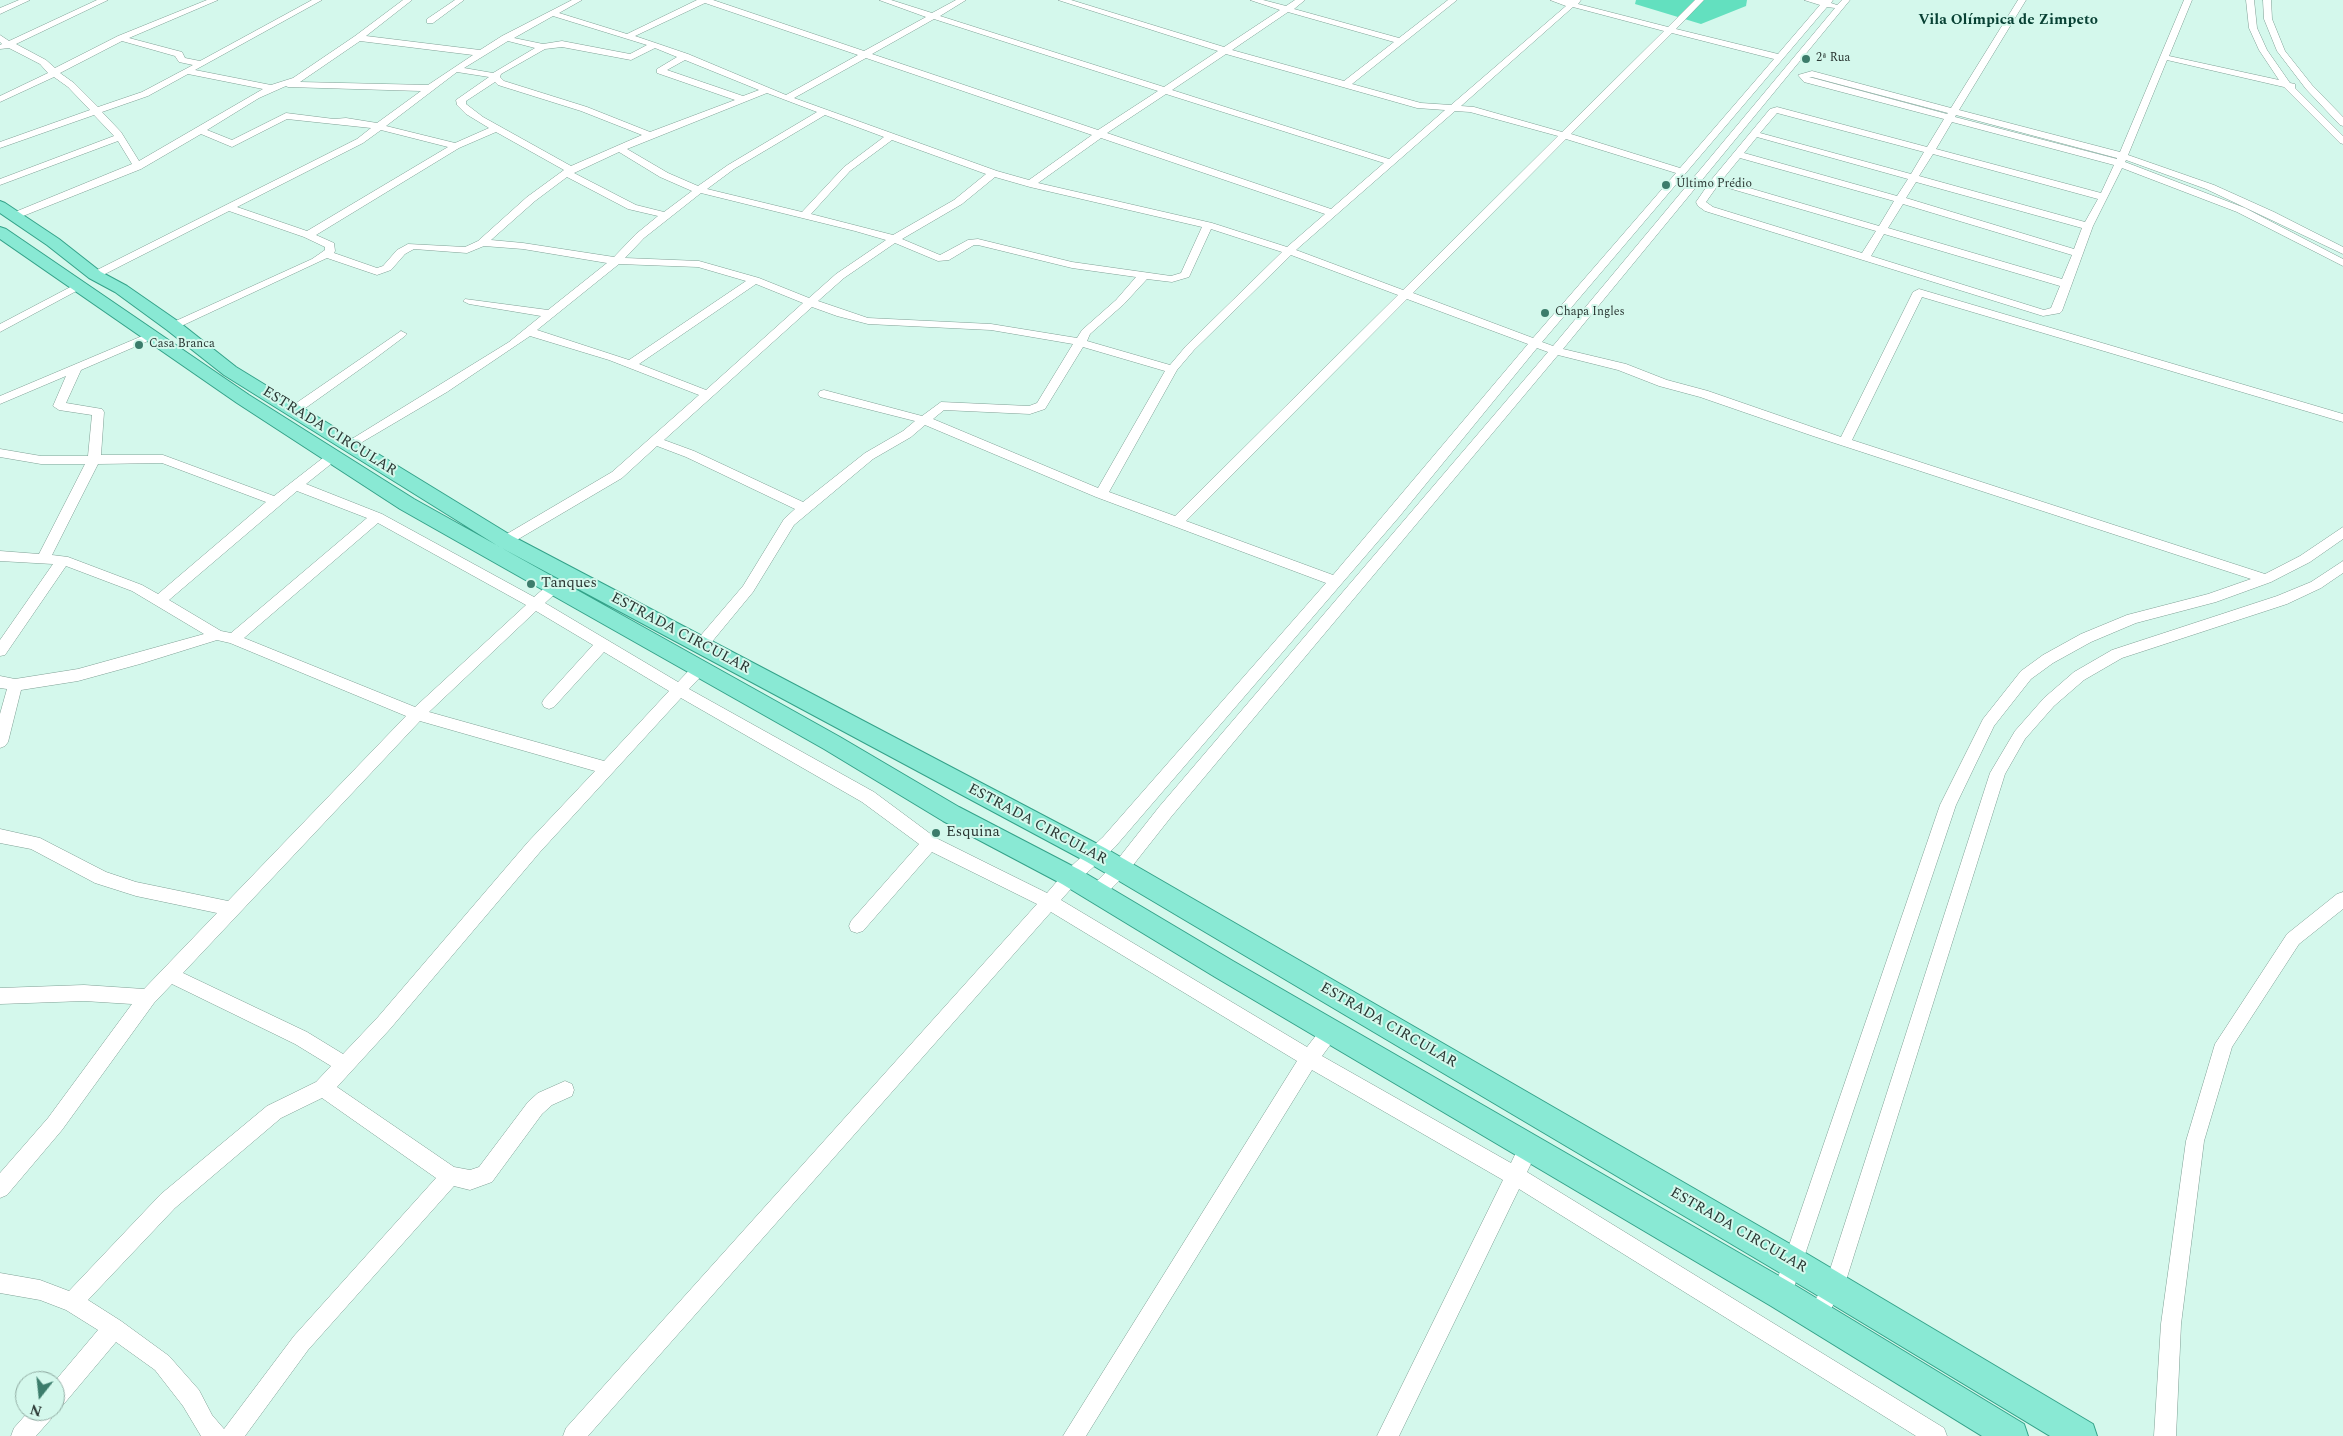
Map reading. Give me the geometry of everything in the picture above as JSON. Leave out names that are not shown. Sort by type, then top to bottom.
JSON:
[{"type":"main road","name":"ESTRADA CIRCULAR","points":[[0,206],[53,242],[95,275],[122,289],[230,370],[293,411],[340,451],[505,541],[1096,855],[1834,1287],[2081,1436]]},
{"type":"main road","points":[[0,232],[243,399],[340,451],[407,504],[700,668],[951,814],[1071,877],[1816,1315],[2012,1436]]},
{"type":"street","points":[[0,10],[26,0]]},
{"type":"street","points":[[4,46],[104,0]]},
{"type":"street","points":[[0,99],[121,38],[214,0]]},
{"type":"street","points":[[0,145],[145,94],[318,0]]},
{"type":"street","points":[[287,84],[358,38],[408,0]]},
{"type":"street","points":[[430,21],[460,0]]},
{"type":"street","points":[[95,275],[336,154],[381,127],[455,69],[505,38],[578,0]]},
{"type":"street","points":[[629,36],[705,0],[1332,213]]},
{"type":"street","points":[[882,0],[1389,162]]},
{"type":"street","points":[[787,98],[962,0]]},
{"type":"street","points":[[1062,0],[1224,50],[1420,106],[1471,109],[1682,172]]},
{"type":"street","points":[[1254,0],[1399,41]]},
{"type":"street","points":[[1030,184],[1098,135],[1302,0]]},
{"type":"street","points":[[1346,84],[1453,0]]},
{"type":"street","points":[[1554,0],[1574,2],[1670,30],[1781,58]]},
{"type":"street","points":[[1176,523],[1700,0]]},
{"type":"street","points":[[1808,0],[1835,3]]},
{"type":"street","points":[[1865,258],[2022,0]]},
{"type":"street","points":[[2104,197],[1782,110],[1774,110],[1701,202],[1703,206],[2043,313],[2056,311],[2088,226],[2104,197],[2121,159],[2188,0]]},
{"type":"street","points":[[2250,0],[2254,28],[2263,50],[2288,86],[2343,141]]},
{"type":"street","points":[[2267,0],[2268,19],[2281,51],[2308,87],[2343,123]]},
{"type":"street","points":[[1101,494],[1172,369],[1214,323],[1289,251],[1574,2]]},
{"type":"street","points":[[574,1436],[1071,877],[1096,855],[1446,453],[1536,343],[1682,172],[1781,58],[1835,3]]},
{"type":"street","points":[[1096,892],[1120,869],[1165,812],[1620,274],[1835,3]]},
{"type":"street","points":[[551,13],[655,45],[787,98],[825,110],[993,173],[1030,184],[1208,225],[1289,251],[1554,350],[1622,367],[1663,383],[1704,394],[2266,579]]},
{"type":"street","points":[[0,38],[4,46],[43,62],[54,73],[71,85],[120,137],[138,167]]},
{"type":"street","points":[[121,38],[179,54],[182,60],[199,63]]},
{"type":"street","points":[[358,38],[481,53]]},
{"type":"street","points":[[505,38],[543,47]]},
{"type":"street","points":[[655,45],[631,57],[562,44],[543,47],[497,73],[496,76],[461,100],[462,105],[468,108],[468,112],[632,207],[665,215]]},
{"type":"street","points":[[685,56],[660,71],[745,100]]},
{"type":"street","points":[[2164,57],[2288,86],[2308,87]]},
{"type":"street","points":[[455,69],[496,76],[501,82],[584,109],[650,135]]},
{"type":"street","points":[[185,71],[272,88]]},
{"type":"street","points":[[1954,114],[1807,80],[1802,75],[1812,74],[2121,159],[2210,187],[2270,214],[2343,251]]},
{"type":"street","points":[[14,216],[138,167],[272,88],[287,84],[429,88]]},
{"type":"street","points":[[325,254],[377,272],[387,268],[402,252],[412,246],[467,250],[482,243],[531,199],[569,171],[650,135],[745,100],[766,90]]},
{"type":"street","points":[[159,601],[295,485],[340,451],[442,389],[530,332],[617,260],[640,236],[698,190],[731,167],[825,110]]},
{"type":"street","points":[[200,130],[232,144],[286,116],[334,122],[346,121],[381,127],[456,146]]},
{"type":"street","points":[[308,235],[456,146],[496,128]]},
{"type":"street","points":[[1755,134],[2088,226]]},
{"type":"street","points":[[806,215],[847,170],[891,136]]},
{"type":"street","points":[[0,182],[120,137]]},
{"type":"street","points":[[619,148],[677,182],[698,190],[806,215],[894,239],[942,258],[972,242],[978,242],[1072,266],[1172,279],[1185,275],[1208,225]]},
{"type":"street","points":[[1739,155],[1901,200],[2078,254]]},
{"type":"street","points":[[2121,159],[2241,210],[2343,263]]},
{"type":"street","points":[[505,541],[617,475],[840,276],[894,239],[958,202],[993,173]]},
{"type":"street","points":[[1716,181],[2066,284]]},
{"type":"street","points":[[173,326],[316,261],[330,251],[330,246],[308,235],[230,208]]},
{"type":"street","points":[[482,243],[523,246],[617,260],[699,264],[755,280],[810,303],[868,321],[991,327],[1036,332],[1079,342],[1172,369]]},
{"type":"street","points":[[700,645],[748,589],[788,522],[805,506],[869,456],[907,434],[941,406],[946,404],[1030,410],[1041,406],[1079,342],[1094,324],[1120,302],[1143,276]]},
{"type":"street","points":[[631,364],[755,280]]},
{"type":"street","points":[[0,329],[78,286]]},
{"type":"street","points":[[1846,442],[1866,396],[1897,340],[1920,292],[2343,418]]},
{"type":"street","points":[[469,301],[551,314]]},
{"type":"street","points":[[530,332],[631,364],[706,394]]},
{"type":"street","points":[[293,411],[370,358],[401,334]]},
{"type":"street","points":[[0,400],[150,336]]},
{"type":"street","points":[[44,557],[94,459],[98,412],[60,406],[76,368]]},
{"type":"street","points":[[824,394],[924,420],[1101,494],[1335,581]]},
{"type":"street","points":[[654,441],[690,454],[793,504],[805,506]]},
{"type":"street","points":[[0,453],[41,460],[163,459],[276,501]]},
{"type":"street","points":[[295,485],[377,517],[534,604],[679,690],[868,797],[930,843],[1049,902],[1309,1058],[1515,1176],[1936,1436]]},
{"type":"street","points":[[232,639],[377,517]]},
{"type":"street","points":[[1782,1295],[1948,805],[1988,723],[2026,675],[2048,659],[2086,638],[2132,620],[2211,598],[2266,579],[2305,559],[2343,532]]},
{"type":"street","points":[[0,556],[44,557],[63,560],[137,588],[217,635],[232,639],[417,714],[605,768]]},
{"type":"street","points":[[0,651],[63,560]]},
{"type":"street","points":[[1816,1315],[1834,1287],[1998,773],[2020,735],[2048,702],[2079,676],[2117,654],[2282,600],[2316,584],[2343,566]]},
{"type":"street","points":[[0,1188],[55,1124],[148,997],[417,714],[554,587]]},
{"type":"street","points":[[0,742],[7,683],[78,675],[140,659],[217,635]]},
{"type":"street","points":[[549,703],[602,644]]},
{"type":"street","points":[[72,1302],[168,1201],[274,1112],[323,1088],[605,768],[700,668]]},
{"type":"street","points":[[0,836],[34,843],[101,878],[136,889],[230,909]]},
{"type":"street","points":[[857,926],[930,843]]},
{"type":"street","points":[[2165,1436],[2171,1324],[2194,1141],[2224,1044],[2293,940],[2343,899]]},
{"type":"street","points":[[170,975],[300,1038],[345,1065]]},
{"type":"street","points":[[0,996],[84,993],[148,997]]},
{"type":"street","points":[[1074,1436],[1309,1058],[1330,1031]]},
{"type":"street","points":[[323,1088],[450,1176],[470,1180],[485,1175],[535,1108],[545,1099],[566,1090]]},
{"type":"street","points":[[1388,1436],[1529,1147]]},
{"type":"street","points":[[232,1436],[301,1343],[450,1176]]},
{"type":"street","points":[[0,1283],[40,1290],[72,1302],[114,1328],[162,1363],[191,1398],[204,1423],[216,1436]]},
{"type":"street","points":[[65,1385],[114,1328]]},
{"type":"street","points":[[22,1436],[35,1421]]},
{"type":"green space","points":[[1636,0],[1747,0],[1746,6],[1701,24],[1635,4]]},
{"type":"place","name":"2ª Rua","points":[[1806,59]]},
{"type":"place","name":"Último Prédio","points":[[1666,185]]},
{"type":"place","name":"Chapa Ingles","points":[[1545,313]]},
{"type":"place","name":"Casa Branca","points":[[139,345]]},
{"type":"place","name":"Tanques","points":[[531,584]]},
{"type":"place","name":"Esquina","points":[[936,833]]},
{"type":"district","name":"Vila Olímpica de Zimpeto","points":[[2008,21]]}]
